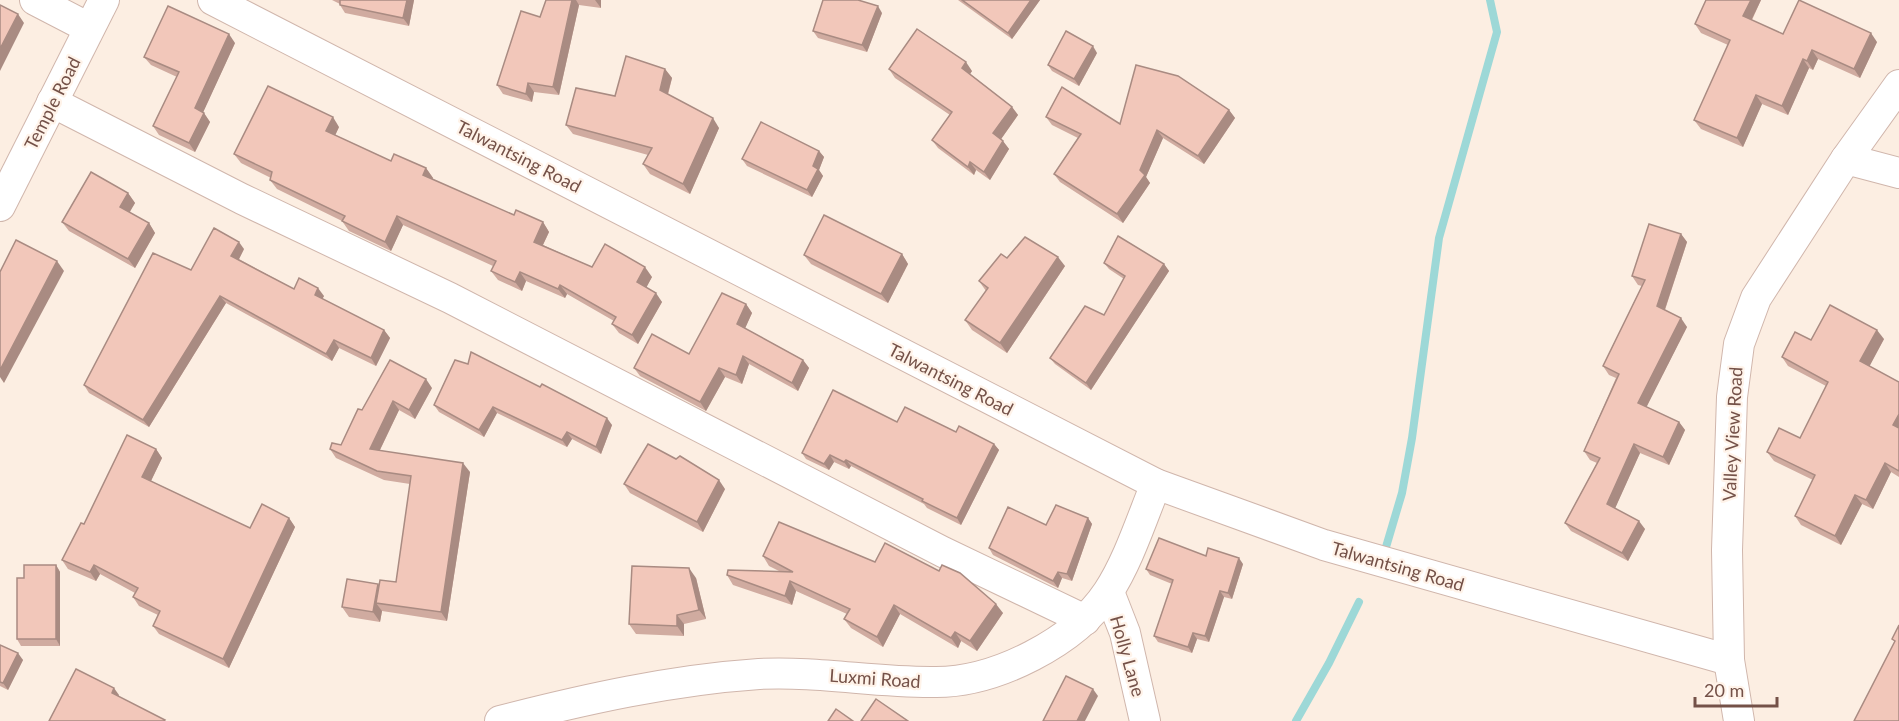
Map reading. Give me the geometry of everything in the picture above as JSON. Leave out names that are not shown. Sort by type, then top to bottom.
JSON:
[{"type":"street","points":[[35,0],[89,28]]},
{"type":"street","name":"Temple Road","points":[[0,206],[104,0]]},
{"type":"street","name":"Talwantsing Road","points":[[213,0],[1156,484],[1324,545],[1729,660]]},
{"type":"street","name":"Valley View Road","points":[[1739,721],[1729,660],[1728,503],[1731,397],[1739,344],[1756,298],[1846,159],[1899,85]]},
{"type":"street","points":[[52,102],[242,200],[450,298],[943,552],[1085,620]]},
{"type":"street","points":[[1846,159],[1899,173]]},
{"type":"street","name":"Luxmi Road","points":[[500,721],[602,695],[689,681],[761,674],[834,675],[938,682],[1010,667],[1044,649],[1085,620],[1109,592],[1156,484]]},
{"type":"street","name":"Holly Lane","points":[[1109,592],[1125,633],[1145,721]]},
{"type":"building","points":[[340,0],[407,0],[403,18],[340,5]]},
{"type":"building","points":[[546,0],[572,0],[553,87],[528,83],[526,94],[497,85],[521,11],[540,17]]},
{"type":"building","points":[[823,0],[858,0],[878,6],[862,45],[813,31]]},
{"type":"building","points":[[962,0],[1031,0],[1008,33]]},
{"type":"building","points":[[1706,0],[1751,0],[1743,16],[1783,34],[1799,0],[1871,33],[1854,69],[1812,50],[1807,61],[1803,59],[1782,106],[1756,95],[1737,138],[1694,120],[1730,40],[1695,24]]},
{"type":"building","points":[[0,5],[18,14],[0,49]]},
{"type":"building","points":[[168,6],[229,34],[195,108],[204,113],[189,143],[153,126],[179,72],[144,57]]},
{"type":"building","points":[[917,29],[966,62],[962,68],[1012,107],[993,133],[1003,141],[984,172],[970,162],[968,167],[932,140],[952,112],[889,69]]},
{"type":"building","points":[[1066,31],[1093,46],[1074,79],[1048,65]]},
{"type":"building","points":[[626,56],[665,69],[660,90],[713,118],[683,184],[643,164],[652,148],[566,125],[576,88],[615,96]]},
{"type":"building","points":[[1136,65],[1178,76],[1229,110],[1198,156],[1157,130],[1140,170],[1145,175],[1117,214],[1054,174],[1081,134],[1046,117],[1062,87],[1120,124]]},
{"type":"building","points":[[268,86],[333,117],[326,131],[391,161],[394,154],[426,168],[423,175],[514,215],[516,210],[543,222],[534,242],[592,267],[605,244],[645,267],[637,282],[656,293],[632,335],[612,324],[616,317],[560,285],[558,289],[520,272],[515,282],[491,271],[496,261],[397,216],[385,242],[342,221],[345,216],[270,180],[272,172],[234,154]]},
{"type":"building","points":[[761,122],[819,151],[813,166],[818,169],[807,190],[742,159]]},
{"type":"building","points":[[91,172],[128,193],[120,207],[149,223],[128,259],[62,222]]},
{"type":"building","points":[[824,215],[902,254],[881,294],[804,255]]},
{"type":"building","points":[[1649,224],[1681,234],[1657,306],[1681,318],[1638,403],[1679,422],[1663,457],[1634,444],[1607,504],[1639,521],[1622,553],[1565,523],[1600,458],[1584,451],[1619,374],[1603,366],[1645,280],[1632,276]]},
{"type":"building","points":[[214,228],[239,242],[231,256],[294,289],[299,278],[318,288],[315,295],[384,330],[371,358],[334,340],[326,354],[220,296],[143,420],[84,385],[153,253],[191,270]]},
{"type":"building","points":[[1118,236],[1164,264],[1086,383],[1050,358],[1085,306],[1104,315],[1125,276],[1104,263]]},
{"type":"building","points":[[1025,237],[1058,257],[1000,343],[965,320],[988,288],[979,281],[1001,254],[1007,258]]},
{"type":"building","points":[[16,240],[57,261],[0,370],[0,272]]},
{"type":"building","points":[[722,293],[746,304],[737,324],[803,360],[792,383],[743,356],[736,375],[719,368],[700,402],[634,368],[652,334],[689,354]]},
{"type":"building","points":[[1830,305],[1877,330],[1860,361],[1899,382],[1899,414],[1893,425],[1899,428],[1899,471],[1885,463],[1866,500],[1855,495],[1835,536],[1795,516],[1815,475],[1767,452],[1779,428],[1800,438],[1828,382],[1782,357],[1795,332],[1811,340]]},
{"type":"building","points":[[471,352],[540,387],[542,384],[607,418],[596,447],[567,432],[562,440],[493,407],[479,430],[434,405],[455,360],[468,364]]},
{"type":"building","points":[[390,360],[426,379],[409,410],[393,401],[370,449],[463,463],[441,612],[376,603],[380,580],[396,582],[411,476],[377,471],[330,449],[332,443],[341,445],[358,409],[362,410]]},
{"type":"building","points":[[833,390],[897,422],[905,407],[956,432],[959,426],[994,444],[957,518],[846,460],[844,462],[830,455],[824,464],[802,453]]},
{"type":"building","points":[[127,435],[156,449],[142,477],[250,528],[262,504],[289,518],[223,659],[153,626],[160,611],[133,597],[138,588],[94,565],[90,572],[62,560],[81,523],[84,524]]},
{"type":"building","points":[[648,444],[676,459],[680,456],[719,480],[697,522],[624,484]]},
{"type":"building","points":[[1056,505],[1088,518],[1067,574],[1058,572],[1053,581],[989,548],[1008,507],[1046,525]]},
{"type":"building","points":[[779,522],[875,562],[885,543],[939,571],[942,565],[960,573],[996,604],[970,641],[955,632],[951,638],[894,605],[877,637],[844,619],[850,609],[790,581],[785,596],[727,575],[728,570],[793,572],[763,556]]},
{"type":"building","points":[[1159,538],[1206,556],[1208,548],[1239,558],[1228,593],[1220,591],[1205,636],[1193,633],[1188,647],[1154,636],[1173,580],[1146,569]]},
{"type":"building","points":[[24,565],[56,565],[56,639],[17,639],[17,578],[24,578]]},
{"type":"building","points":[[632,566],[689,568],[699,610],[677,615],[677,626],[629,624]]},
{"type":"building","points":[[347,579],[378,584],[373,612],[342,607]]},
{"type":"building","points":[[1899,625],[1899,721],[1854,721],[1895,641],[1892,639]]},
{"type":"building","points":[[0,645],[18,653],[3,683],[0,682]]},
{"type":"building","points":[[76,669],[114,688],[112,693],[165,720],[49,721]]},
{"type":"building","points":[[1066,676],[1093,689],[1077,721],[1043,721]]},
{"type":"building","points":[[876,699],[908,721],[861,721]]},
{"type":"building","points":[[836,709],[853,721],[828,721]]},
{"type":"waterway","points":[[1386,547],[1402,493],[1412,438],[1439,238],[1497,32],[1490,0]]},
{"type":"waterway","points":[[1296,721],[1329,663],[1359,602]]}]
